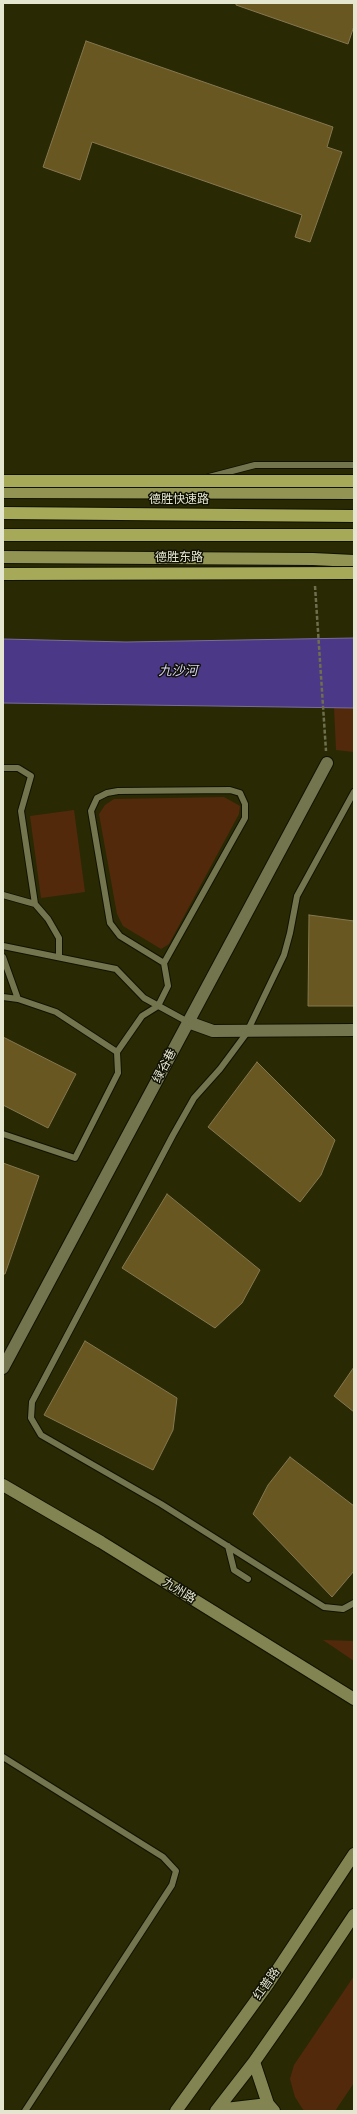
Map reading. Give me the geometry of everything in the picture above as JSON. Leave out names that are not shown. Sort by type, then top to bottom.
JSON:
[{"type":"highway","points":[[3,481],[354,481]]},
{"type":"highway","name":"德胜快速路","points":[[3,513],[354,516]]},
{"type":"highway","points":[[3,535],[354,535]]},
{"type":"highway","points":[[3,574],[354,573]]},
{"type":"main road","points":[[3,492],[354,493]]},
{"type":"main road","name":"德胜东路","points":[[3,557],[306,559],[354,561]]},
{"type":"main road","name":"九州路","points":[[3,1484],[100,1542],[354,1699]]},
{"type":"main road","name":"红普路","points":[[176,2111],[268,1984],[354,1854]]},
{"type":"main road","points":[[216,2110],[254,2062],[354,1915]]},
{"type":"main road","points":[[216,2110],[271,2107],[254,2062]]},
{"type":"street","name":"绿谷巷","points":[[3,1368],[327,763]]},
{"type":"street","points":[[188,1022],[213,1031],[354,1030]]},
{"type":"lane","points":[[148,492],[255,465],[354,465]]},
{"type":"lane","points":[[3,768],[18,768],[30,776],[21,811],[34,904]]},
{"type":"lane","points":[[3,1134],[75,1158],[118,1074],[117,1052],[142,1016],[158,1006],[168,986],[164,963],[245,818],[245,804],[240,794],[230,790],[118,791],[107,793],[97,798],[91,811],[110,923],[120,936],[164,963]]},
{"type":"lane","points":[[354,792],[297,896],[284,955],[247,1031],[220,1069],[194,1098],[173,1135],[32,1402],[31,1418],[41,1435],[161,1504],[324,1607],[343,1609],[354,1603]]},
{"type":"lane","points":[[3,895],[34,904],[48,919],[59,938],[59,957]]},
{"type":"lane","points":[[3,946],[116,969],[144,998],[188,1022]]},
{"type":"lane","points":[[3,957],[18,998]]},
{"type":"lane","points":[[3,997],[18,998],[56,1012],[117,1052]]},
{"type":"lane","points":[[228,1546],[234,1570],[248,1579]]},
{"type":"lane","points":[[3,1757],[163,1858],[176,1871],[172,1885],[25,2111]]},
{"type":"path","points":[[315,582],[327,763]]},
{"type":"shaded area","points":[[334,707],[354,708],[354,752],[336,750]]},
{"type":"shaded area","points":[[224,797],[240,806],[239,814],[169,944],[161,949],[123,926],[117,914],[99,814],[105,805],[114,799]]},
{"type":"shaded area","points":[[74,810],[85,892],[41,898],[30,816]]},
{"type":"shaded area","points":[[323,1640],[354,1641],[354,1661]]},
{"type":"shaded area","points":[[354,1976],[354,2083],[335,2111],[304,2111],[295,2097],[290,2079],[294,2065]]},
{"type":"water","name":"九沙河","points":[[354,638],[354,708],[3,703],[3,639],[126,642]]},
{"type":"building","points":[[236,3],[354,3],[354,26],[348,44],[236,5]]},
{"type":"building","points":[[86,41],[333,127],[327,147],[342,152],[310,242],[295,237],[302,215],[92,142],[80,180],[43,167]]},
{"type":"building","points":[[309,915],[354,921],[354,1006],[308,1006]]},
{"type":"building","points":[[3,1037],[76,1074],[48,1128],[3,1105]]},
{"type":"building","points":[[257,1062],[335,1140],[321,1175],[300,1202],[208,1127]]},
{"type":"building","points":[[3,1163],[39,1176],[5,1274],[3,1274]]},
{"type":"building","points":[[167,1194],[260,1270],[242,1303],[215,1328],[122,1268]]},
{"type":"building","points":[[85,1341],[177,1398],[173,1430],[153,1470],[44,1415]]},
{"type":"building","points":[[354,1367],[354,1412],[334,1396]]},
{"type":"building","points":[[290,1457],[354,1506],[354,1571],[332,1597],[253,1514],[268,1485]]}]
